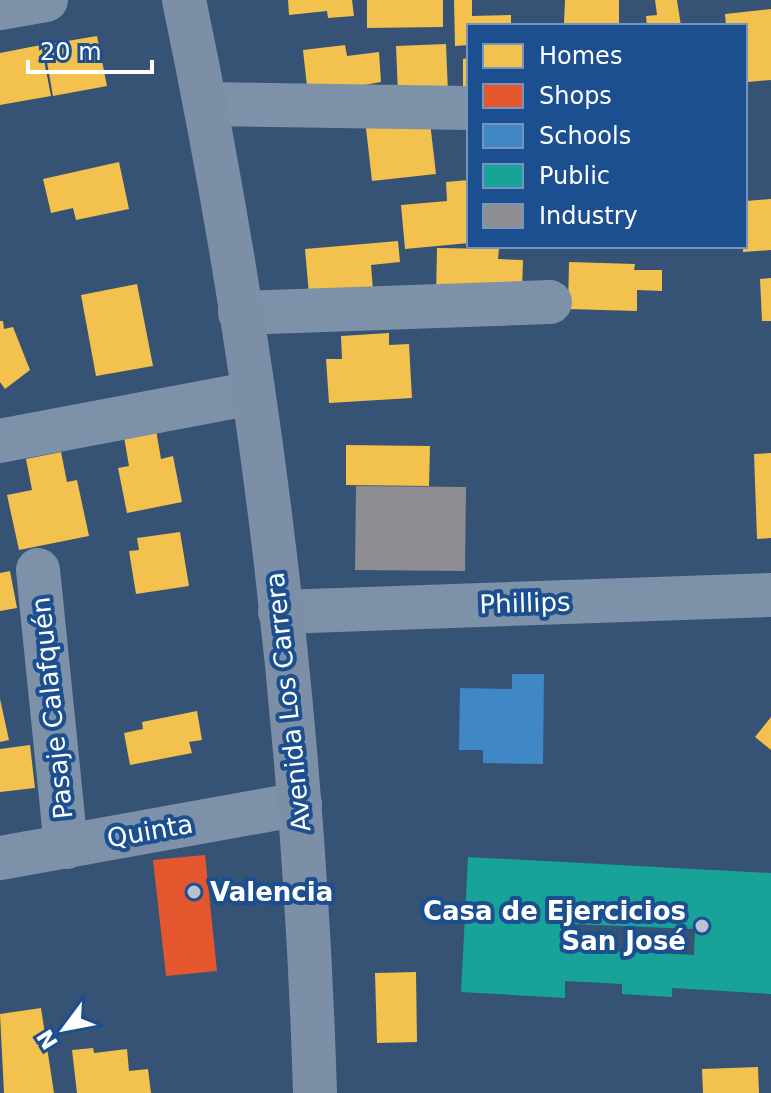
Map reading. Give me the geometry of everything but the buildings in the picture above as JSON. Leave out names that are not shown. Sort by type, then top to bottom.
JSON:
[{"type":"main road","name":"Avenida Los Carrera","points":[[184,0],[205,104],[253,393],[280,612],[300,804],[315,1093]]},
{"type":"street","points":[[0,8],[46,0]]},
{"type":"street","points":[[205,104],[467,108]]},
{"type":"street","points":[[240,313],[550,302]]},
{"type":"street","points":[[0,441],[253,393]]},
{"type":"street","name":"Pasaje Calafquén","points":[[38,570],[66,847]]},
{"type":"street","name":"Phillips","points":[[280,612],[771,595]]},
{"type":"street","name":"Quinta","points":[[0,858],[300,804]]},
{"type":"place","name":"Valencia","points":[[194,892]]},
{"type":"place","name":"Casa de Ejercicios San José","points":[[702,926]]}]
